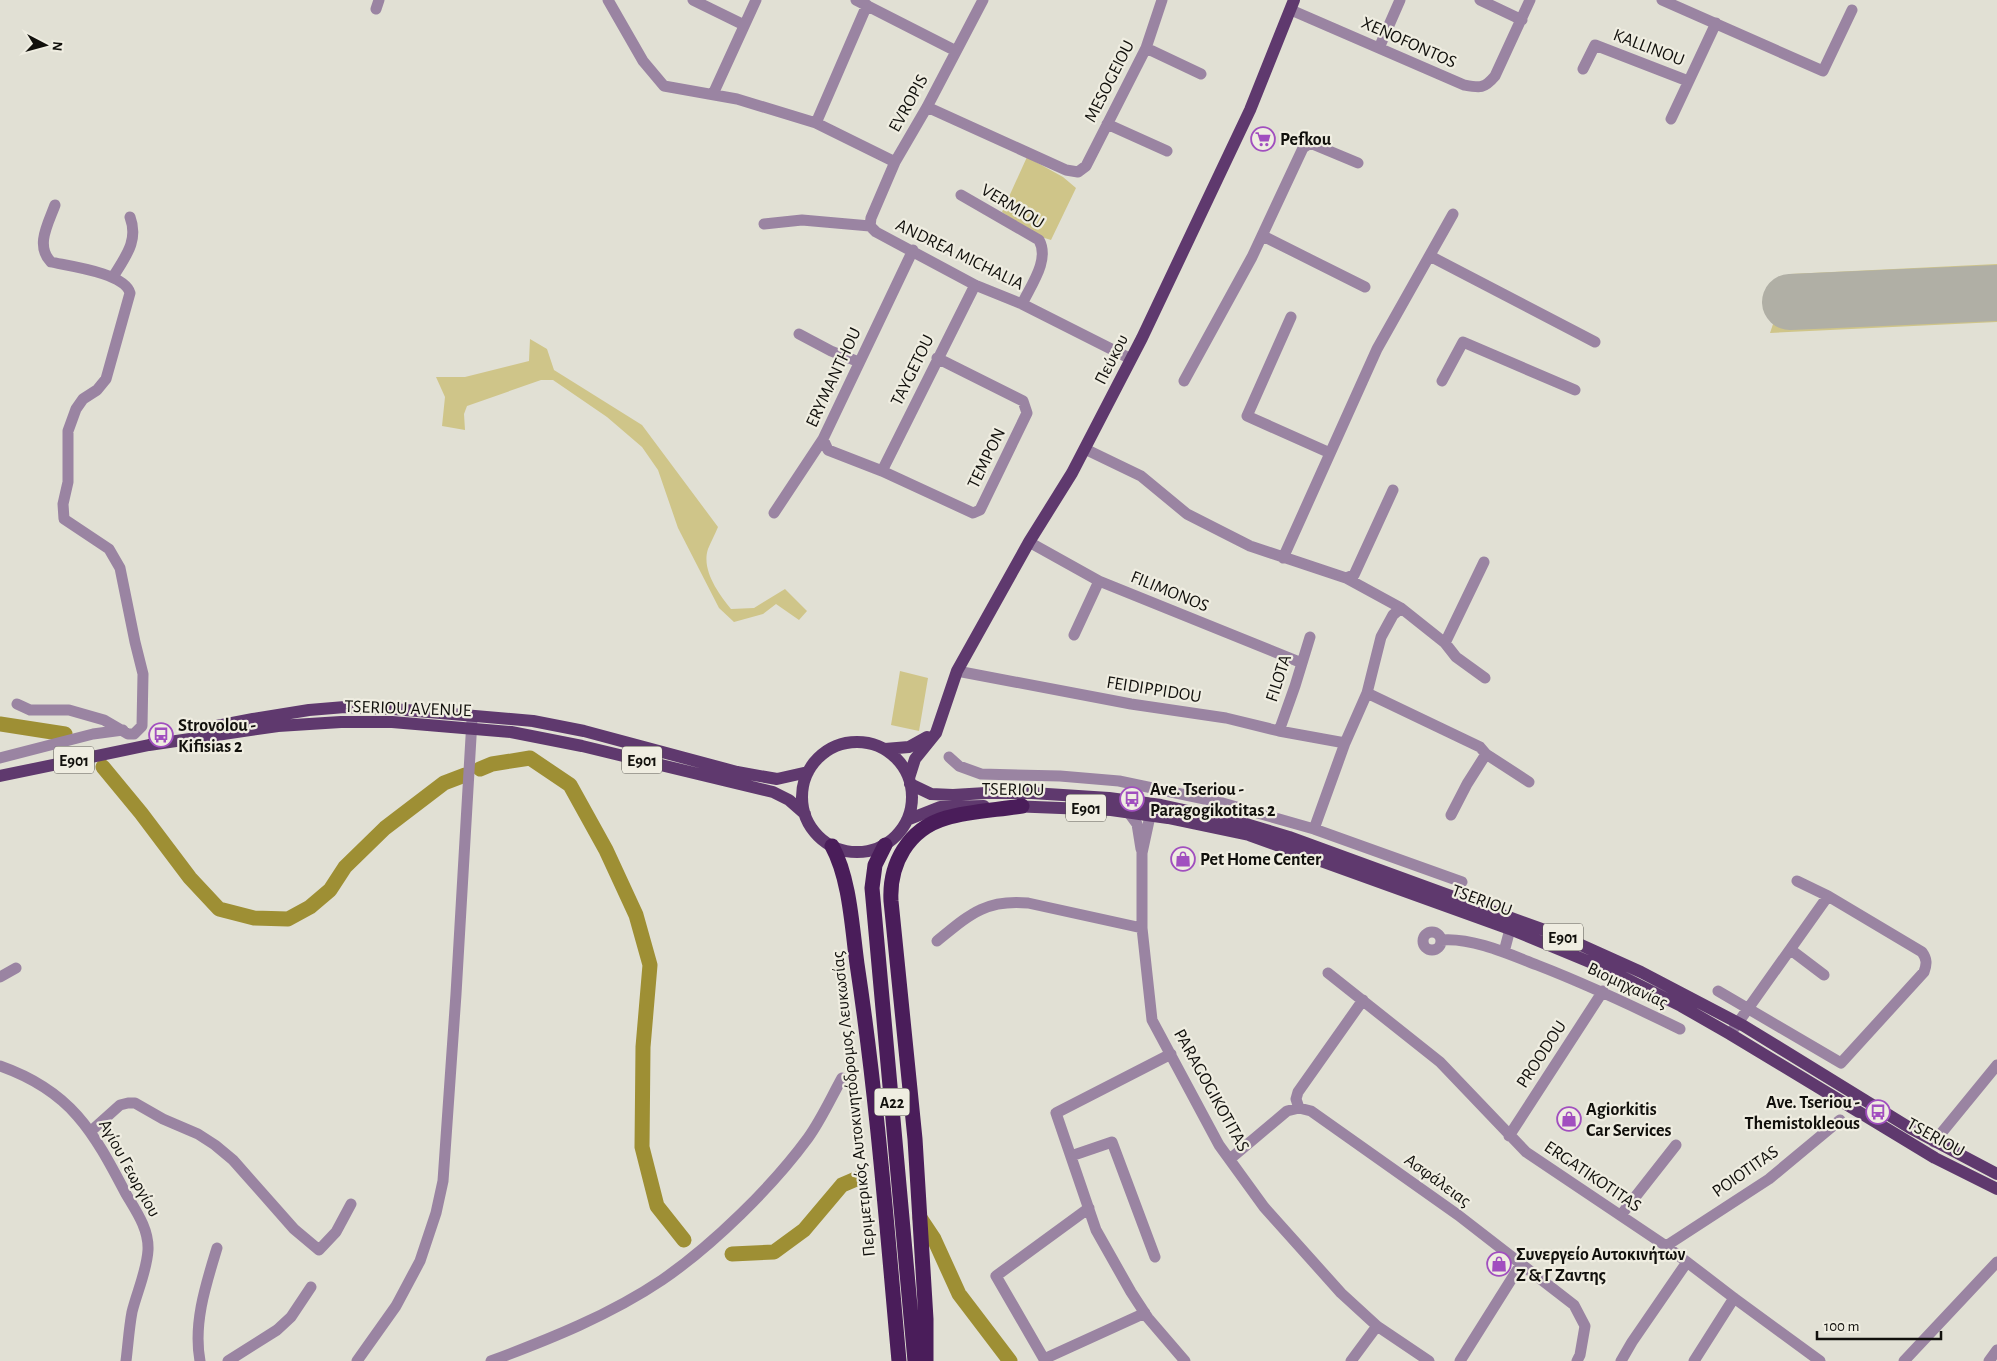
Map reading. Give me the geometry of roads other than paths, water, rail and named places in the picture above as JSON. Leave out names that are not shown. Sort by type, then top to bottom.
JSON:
[{"type":"highway","points":[[926,1361],[926,1319],[915,1139],[891,901],[892,877],[905,847],[916,835],[930,826],[952,817],[1022,806]]},
{"type":"highway","name":"Περιμετρικός Αυτοκινητόδρομος Λευκωσίας","points":[[885,845],[875,865],[872,888],[914,1361]]},
{"type":"highway","name":"Περιμετρικός Αυτοκινητόδρομος Λευκωσίας","points":[[832,846],[839,858],[845,884],[868,1034],[900,1361]]},
{"type":"main road","name":"Πεύκου","points":[[910,781],[915,759],[932,739],[958,671],[1029,542],[1072,473],[1131,359],[1250,110],[1293,5]]},
{"type":"main road","name":"TSERIOU AVENUE","points":[[144,746],[180,734],[253,718],[309,710],[379,708],[473,714],[533,721],[736,772],[769,778],[784,778],[808,772]]},
{"type":"main road","name":"TSERIOU AVENUE","points":[[0,776],[144,746],[278,726],[341,722],[392,722],[511,732],[582,746],[773,792],[789,800],[805,814]]},
{"type":"main road","name":"Πεύκου","points":[[885,749],[915,746],[931,734],[939,724]]},
{"type":"main road","points":[[848,742],[867,743],[885,749],[900,762],[910,781],[913,797],[907,820],[900,833],[885,845],[867,852],[848,852],[832,846],[818,836],[805,814],[803,789],[808,772],[818,758],[832,748],[848,742]]},
{"type":"main road","name":"TSERIOU","points":[[910,781],[931,794],[1032,793],[1109,798],[1161,805],[1246,824],[1289,837],[1561,936],[1641,972],[1738,1022],[1934,1142],[1997,1174]]},
{"type":"main road","name":"TSERIOU","points":[[907,820],[940,806],[1083,808],[1168,818],[1249,835],[1510,929],[1609,970],[1682,1006],[1935,1158],[1997,1189]]},
{"type":"street","points":[[608,0],[643,61],[664,86],[737,99],[816,123],[895,162]]},
{"type":"street","points":[[693,0],[744,25]]},
{"type":"street","points":[[713,94],[756,0]]},
{"type":"street","name":"EVROPIS","points":[[870,226],[895,162],[927,106],[982,0]]},
{"type":"street","name":"MESOGEIOU","points":[[927,106],[1066,170],[1078,172],[1086,166],[1146,48],[1162,0]]},
{"type":"street","points":[[1379,48],[1400,0]]},
{"type":"street","points":[[1480,0],[1522,20],[1530,0]]},
{"type":"street","points":[[1662,0],[1824,71],[1852,10]]},
{"type":"street","points":[[816,123],[862,3],[956,51]]},
{"type":"street","name":"XENOFONTOS","points":[[1293,5],[1379,48],[1464,86],[1478,88],[1487,85],[1495,76],[1522,20]]},
{"type":"street","points":[[1671,119],[1716,23]]},
{"type":"street","name":"KALLINOU","points":[[1583,69],[1595,45],[1688,81]]},
{"type":"street","points":[[1146,48],[1201,74]]},
{"type":"street","points":[[1107,124],[1167,151]]},
{"type":"street","points":[[1184,381],[1262,236],[1303,148],[1310,142],[1358,163]]},
{"type":"street","name":"VERMIOU","points":[[961,196],[1040,240],[1044,249],[1043,259],[1022,304]]},
{"type":"street","points":[[17,704],[30,710],[69,710],[104,720],[128,734],[139,732],[142,726],[144,674],[135,642],[120,568],[109,549],[64,519],[63,504],[68,482],[68,431],[76,409],[83,399],[97,390],[106,379],[130,293],[125,284],[113,277],[50,262],[44,255],[42,242],[55,205]]},
{"type":"street","points":[[1283,558],[1377,350],[1454,214]]},
{"type":"street","points":[[113,277],[129,250],[134,234],[130,217]]},
{"type":"street","name":"ANDREA MICHALIA","points":[[764,224],[802,220],[870,226],[876,232],[913,250],[975,285],[1022,304],[1131,359]]},
{"type":"street","points":[[1262,236],[1365,287]]},
{"type":"street","name":"ERYMANTHOU","points":[[774,513],[823,439],[913,250]]},
{"type":"street","points":[[1430,256],[1595,342]]},
{"type":"street","name":"TAYGETOU","points":[[882,471],[975,285]]},
{"type":"street","points":[[1291,317],[1247,416],[1330,454]]},
{"type":"street","points":[[798,334],[831,351],[859,362]]},
{"type":"street","points":[[1442,381],[1463,342],[1575,390]]},
{"type":"street","name":"TEMPON","points":[[823,439],[828,450],[882,471],[974,513],[980,510],[1027,413],[1022,401],[937,358]]},
{"type":"street","points":[[1085,449],[1141,476],[1187,514],[1250,546],[1346,578],[1401,608],[1445,642],[1456,657],[1485,678]]},
{"type":"street","points":[[1346,578],[1354,575],[1393,490]]},
{"type":"street","name":"FILIMONOS","points":[[1029,542],[1099,581],[1302,663]]},
{"type":"street","points":[[1445,642],[1484,562]]},
{"type":"street","points":[[1074,635],[1099,581]]},
{"type":"street","points":[[1314,828],[1345,743],[1367,693],[1381,637],[1393,614],[1401,608]]},
{"type":"street","name":"FILOTA","points":[[1279,731],[1310,637]]},
{"type":"street","name":"FEIDIPPIDOU","points":[[958,671],[1131,704],[1226,718],[1279,731],[1345,743]]},
{"type":"street","points":[[1367,693],[1480,747],[1486,754],[1529,782]]},
{"type":"street","points":[[357,1361],[396,1306],[420,1261],[436,1213],[443,1181],[473,714]]},
{"type":"street","points":[[0,758],[78,738],[122,730]]},
{"type":"street","points":[[139,732],[144,746]]},
{"type":"street","points":[[1451,815],[1467,784],[1486,754]]},
{"type":"street","points":[[949,757],[958,766],[981,774],[1060,776],[1119,781],[1219,802],[1314,828],[1462,882]]},
{"type":"street","points":[[1129,813],[1137,824],[1142,853]]},
{"type":"street","name":"PARAGOGIKOTITAS","points":[[1150,816],[1142,853],[1142,928],[1152,1020],[1219,1145],[1270,1214],[1341,1293],[1377,1326],[1429,1361]]},
{"type":"street","points":[[1797,881],[1828,896],[1922,952],[1926,958],[1927,965],[1924,972],[1827,1076]]},
{"type":"street","points":[[1730,1034],[1828,896]]},
{"type":"street","points":[[937,940],[971,914],[992,904],[1012,901],[1142,928]]},
{"type":"street","points":[[1504,952],[1510,929]]},
{"type":"street","name":"Βιομηχανίας","points":[[1441,940],[1455,940],[1504,952],[1603,991],[1676,1027],[1682,1006]]},
{"type":"street","points":[[1791,950],[1824,975]]},
{"type":"street","points":[[0,977],[16,968]]},
{"type":"street","name":"ERGATIKOTITAS","points":[[1328,973],[1440,1062],[1526,1152],[1666,1246],[1820,1361]]},
{"type":"street","name":"PROODOU","points":[[1509,1136],[1603,991]]},
{"type":"street","points":[[1718,991],[1841,1063]]},
{"type":"street","points":[[1230,1159],[1287,1111],[1299,1108],[1296,1099],[1298,1092],[1363,1000]]},
{"type":"street","points":[[1170,1054],[1056,1114],[1096,1230],[1145,1313],[1185,1361]]},
{"type":"street","points":[[1934,1142],[1997,1065]]},
{"type":"street","name":"Αγίου Γεωργίου","points":[[0,1066],[40,1084],[61,1100],[85,1123],[143,1225],[147,1236],[148,1250],[132,1314],[126,1361]]},
{"type":"street","points":[[491,1361],[606,1313],[662,1280],[718,1236],[765,1189],[809,1137],[842,1078]]},
{"type":"street","points":[[91,1131],[120,1105],[135,1103],[163,1119],[198,1134],[233,1160],[294,1229],[319,1250],[336,1232],[351,1204]]},
{"type":"street","name":"Ασφάλειας","points":[[1299,1108],[1311,1110],[1458,1215],[1574,1305],[1585,1326],[1580,1355],[1577,1361]]},
{"type":"street","name":"POIOTITAS","points":[[1666,1246],[1768,1179],[1840,1120]]},
{"type":"street","points":[[1071,1156],[1112,1142],[1155,1257]]},
{"type":"street","points":[[1621,1215],[1676,1145]]},
{"type":"street","points":[[1089,1208],[996,1276],[1044,1359],[1145,1313]]},
{"type":"street","points":[[200,1361],[198,1348],[200,1314],[217,1248]]},
{"type":"street","points":[[1621,1361],[1632,1342],[1688,1262]]},
{"type":"street","points":[[1904,1361],[1997,1262]]},
{"type":"street","points":[[1460,1361],[1521,1264]]},
{"type":"street","points":[[228,1361],[277,1330],[291,1317],[311,1287]]},
{"type":"street","points":[[1694,1361],[1734,1298]]},
{"type":"street","points":[[1351,1361],[1377,1326]]},
{"type":"street","points":[[1989,1361],[1997,1350]]},
{"type":"waterway","points":[[0,724],[65,734]]},
{"type":"waterway","points":[[480,769],[492,764],[530,758],[570,785],[606,850],[636,915],[650,965],[643,1047],[642,1147],[657,1206],[684,1240]]},
{"type":"waterway","points":[[103,767],[141,813],[190,878],[219,909],[254,918],[288,919],[310,907],[330,890],[345,867],[385,828],[444,783],[465,775]]},
{"type":"waterway","points":[[732,1254],[774,1252],[804,1230],[842,1185],[856,1179]]},
{"type":"waterway","points":[[920,1218],[934,1239],[959,1294],[1010,1361]]},
{"type":"place","name":"Pefkou","points":[[1263,139]]},
{"type":"place","name":"Strovolou - Kifisias 2","points":[[161,735]]},
{"type":"place","name":"Ave. Tseriou - Paragogikotitas 2","points":[[1132,799]]},
{"type":"place","name":"Pet Home Center","points":[[1183,859]]},
{"type":"place","name":"Ave. Tseriou - Themistokleous","points":[[1878,1112]]},
{"type":"place","name":"Agiorkitis Car Services","points":[[1569,1119]]},
{"type":"place","name":"Συνεργείο Αυτοκινήτων Ζ & Γ Ζαντης","points":[[1499,1264]]}]
